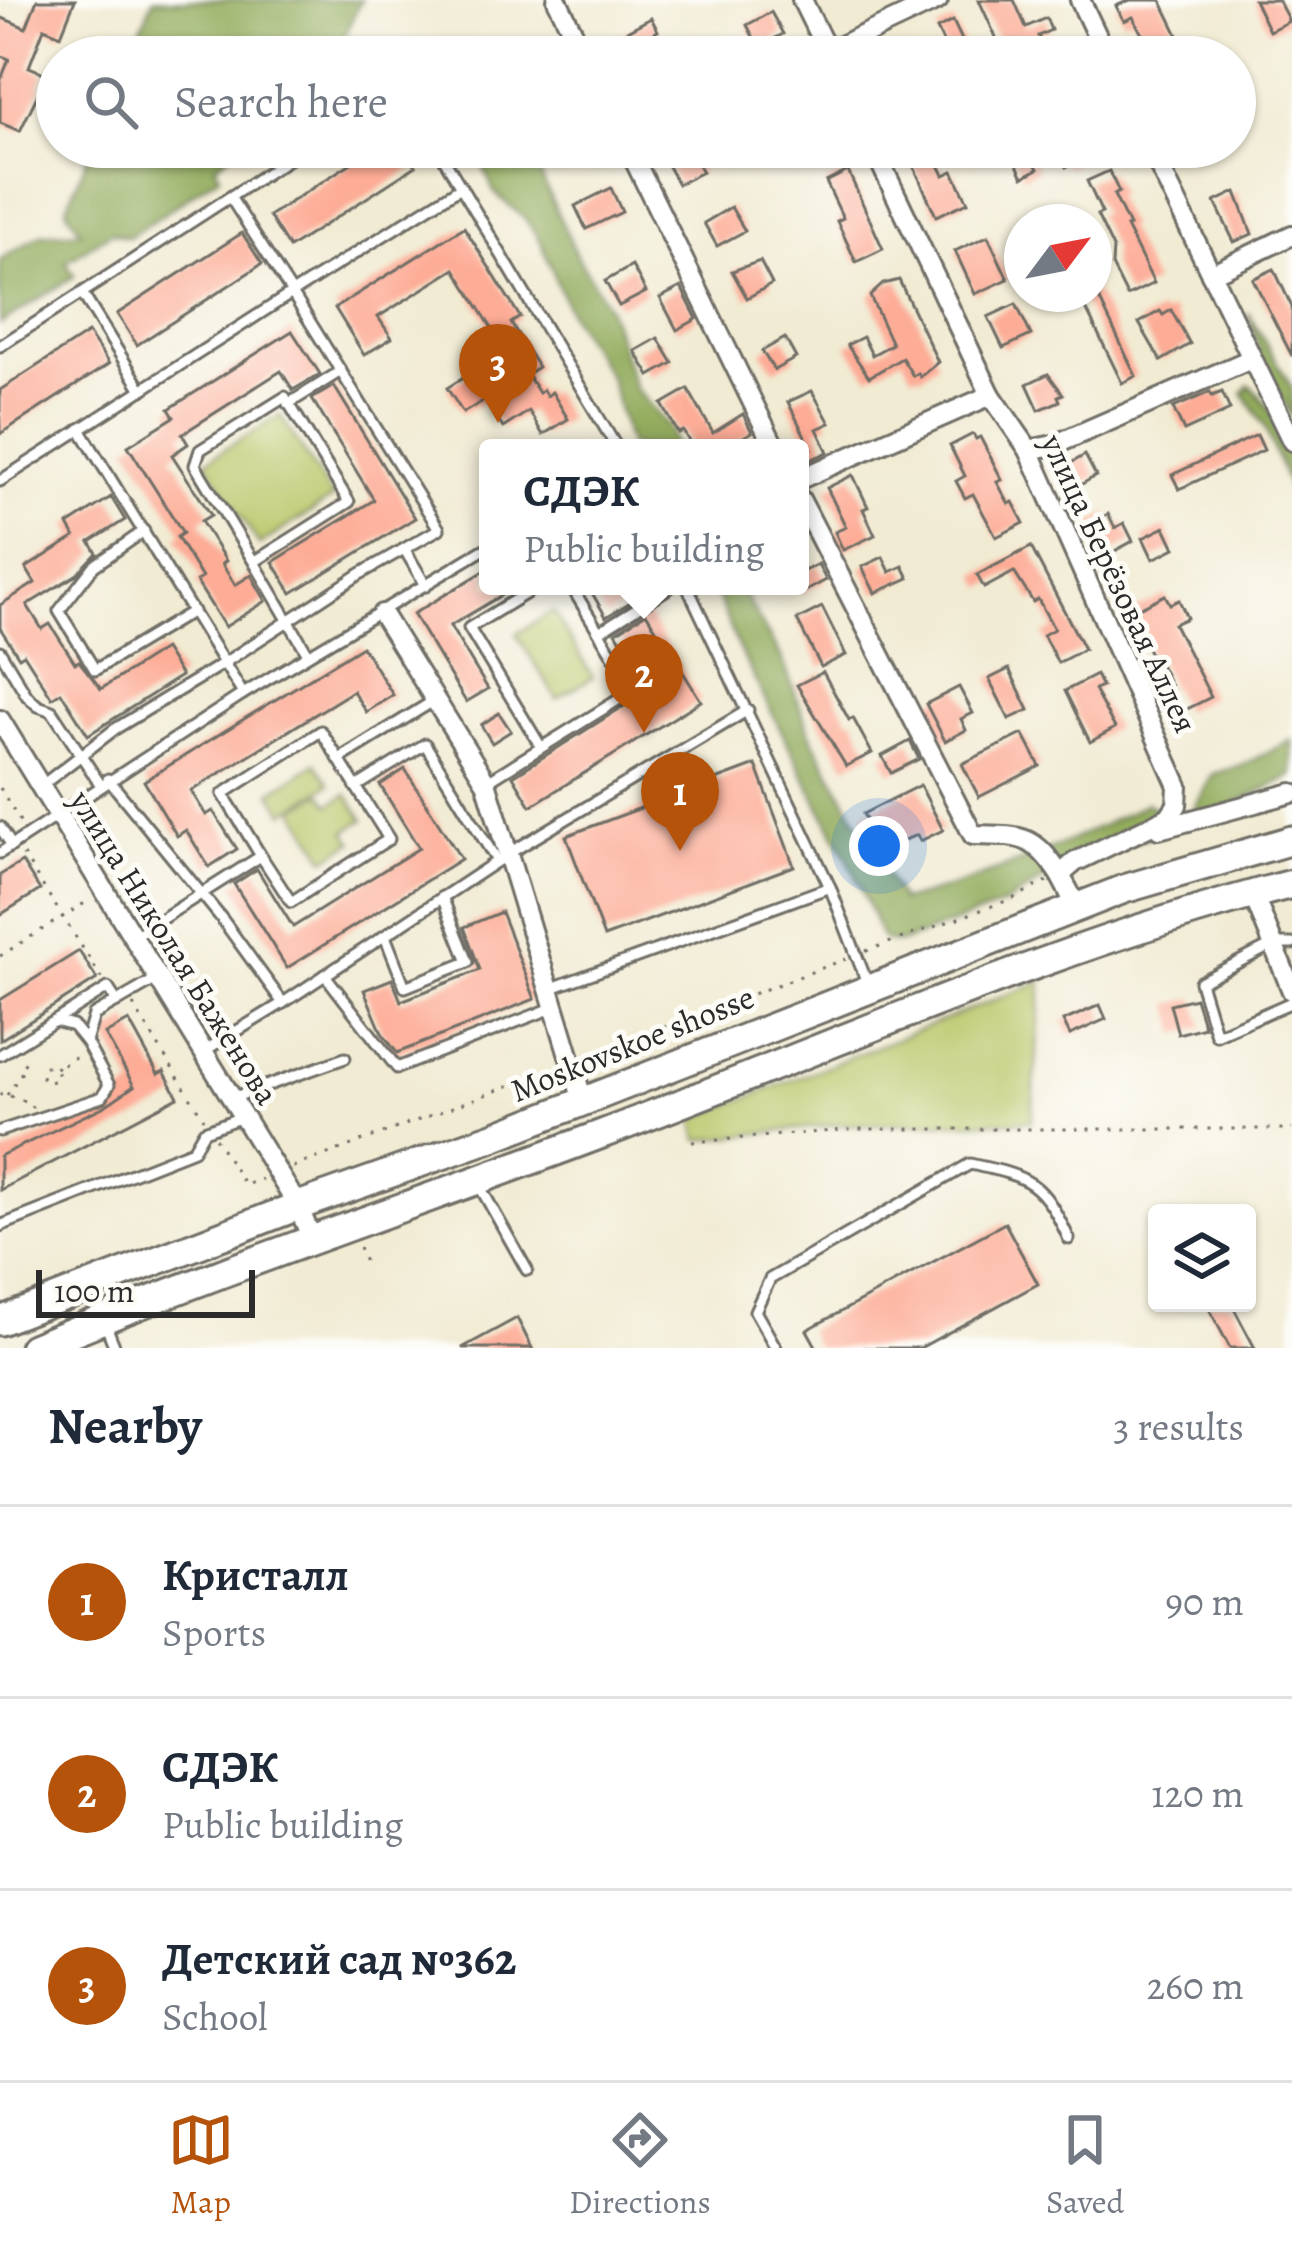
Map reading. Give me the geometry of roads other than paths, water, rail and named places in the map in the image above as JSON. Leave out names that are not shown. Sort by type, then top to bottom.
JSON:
[{"type":"main road","name":"Moskovskoe shosse","points":[[0,1321],[583,1101],[1046,918],[1124,889],[1292,840]]},
{"type":"main road","points":[[33,1348],[1061,954],[1292,884]]},
{"type":"main road","points":[[1124,889],[1136,930]]},
{"type":"main road","points":[[1046,918],[1061,954]]},
{"type":"street","points":[[557,0],[575,36]]},
{"type":"street","points":[[802,0],[817,36]]},
{"type":"street","points":[[864,36],[938,0]]},
{"type":"street","points":[[1080,0],[1097,36]]},
{"type":"street","points":[[638,168],[771,439]]},
{"type":"street","name":"улица Берёзовая Аллея","points":[[883,168],[991,395],[1029,450],[1178,786],[1177,805],[1169,817],[1131,836]]},
{"type":"street","points":[[1160,168],[1292,441]]},
{"type":"street","points":[[1211,274],[1292,235]]},
{"type":"street","points":[[1029,450],[1054,445],[1251,359]]},
{"type":"street","points":[[809,474],[991,395]]},
{"type":"street","points":[[809,516],[973,835],[1013,836],[1041,847],[1077,907]]},
{"type":"street","points":[[382,614],[486,782],[502,857],[583,1101]]},
{"type":"street","name":"улица Николая Баженова","points":[[0,720],[298,1206],[312,1239]]},
{"type":"street","points":[[1060,875],[1076,862],[1131,836],[1292,793]]},
{"type":"street","points":[[1252,894],[1283,944],[1292,991]]},
{"type":"lane","points":[[0,346],[275,168]]},
{"type":"lane","points":[[450,168],[612,439]]},
{"type":"lane","points":[[0,481],[461,187]]},
{"type":"lane","points":[[41,786],[115,729],[439,529],[230,197]]},
{"type":"lane","points":[[82,293],[142,390]]},
{"type":"lane","points":[[288,404],[341,371]]},
{"type":"lane","points":[[254,562],[349,502],[285,397],[200,450],[195,465],[308,654]]},
{"type":"lane","points":[[80,430],[243,694]]},
{"type":"lane","points":[[144,531],[94,566],[59,610],[95,670],[193,610]]},
{"type":"lane","points":[[405,550],[426,586]]},
{"type":"lane","points":[[0,854],[243,694],[479,553]]},
{"type":"lane","points":[[523,595],[469,628],[542,747]]},
{"type":"lane","points":[[486,782],[634,690],[576,595]]},
{"type":"lane","points":[[599,632],[658,595]]},
{"type":"lane","points":[[691,595],[830,887],[868,988]]},
{"type":"lane","points":[[0,651],[28,696],[52,711],[104,782],[202,894],[283,1003]]},
{"type":"lane","points":[[338,758],[435,700]]},
{"type":"lane","points":[[204,1052],[502,857],[748,710]]},
{"type":"lane","points":[[321,731],[356,787],[389,839],[291,902],[223,794],[321,731]]},
{"type":"lane","points":[[356,787],[425,744],[502,857]]},
{"type":"lane","points":[[0,827],[14,845]]},
{"type":"lane","points":[[133,937],[261,856]]},
{"type":"lane","points":[[325,976],[397,1068],[552,998],[830,887]]},
{"type":"lane","points":[[385,936],[405,987],[468,962],[442,897]]},
{"type":"lane","points":[[1283,944],[1200,982],[1216,1035],[1292,1002]]},
{"type":"lane","points":[[88,1044],[94,1015],[158,978]]},
{"type":"lane","points":[[0,1055],[108,988],[123,999]]},
{"type":"lane","points":[[0,1131],[102,1096],[109,1085],[73,1026],[55,1021]]},
{"type":"lane","points":[[232,1098],[345,1058]]},
{"type":"lane","points":[[0,1226],[194,1150],[201,1134],[244,1117]]},
{"type":"lane","points":[[776,1348],[755,1311],[770,1279],[970,1164],[1021,1175],[1051,1201],[1069,1239]]},
{"type":"lane","points":[[476,1180],[527,1270]]},
{"type":"lane","points":[[104,1318],[115,1348]]},
{"type":"place","name":"Детский сад №362","points":[[498,423]]},
{"type":"place","name":"СДЭК","points":[[644,733]]},
{"type":"place","name":"Кристалл","points":[[680,851]]}]
